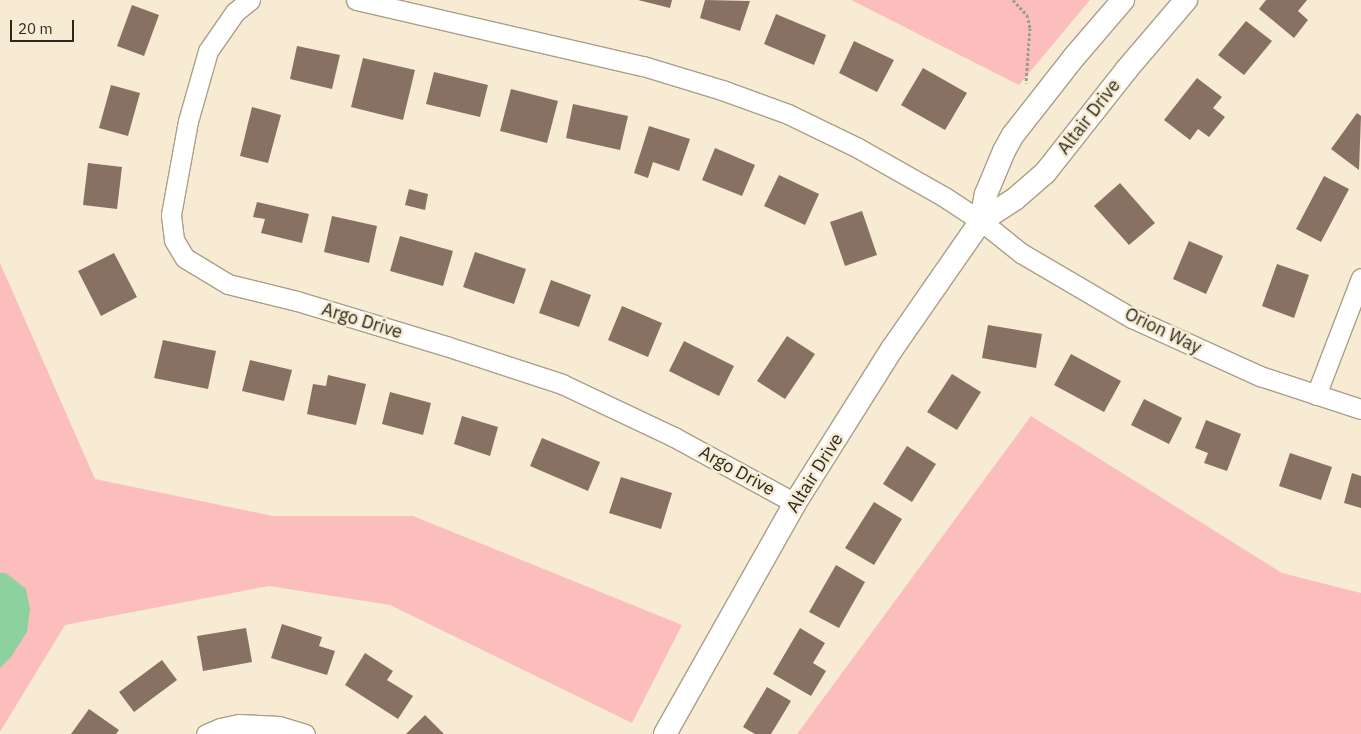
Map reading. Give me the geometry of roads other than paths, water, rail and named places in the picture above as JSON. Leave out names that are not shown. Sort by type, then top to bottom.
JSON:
[{"type":"street","name":"Argo Drive","points":[[250,0],[234,12],[208,51],[188,120],[171,215],[174,240],[185,258],[228,284],[297,301],[446,346],[562,384],[674,437],[795,504]]},
{"type":"street","points":[[356,0],[643,66],[722,90],[788,114],[836,136],[943,196],[980,221]]},
{"type":"street","name":"Altair Drive","points":[[665,734],[795,504],[892,349],[980,221],[986,194],[1004,151],[1013,135],[1075,56],[1123,0]]},
{"type":"street","name":"Altair Drive","points":[[980,221],[1015,199],[1044,173],[1126,69],[1186,0]]},
{"type":"street","name":"Orion Way","points":[[980,221],[1021,253],[1132,318],[1260,376],[1361,409]]},
{"type":"street","points":[[1316,395],[1361,278]]},
{"type":"street","points":[[206,734],[220,728],[248,724],[279,726],[305,734]]}]
